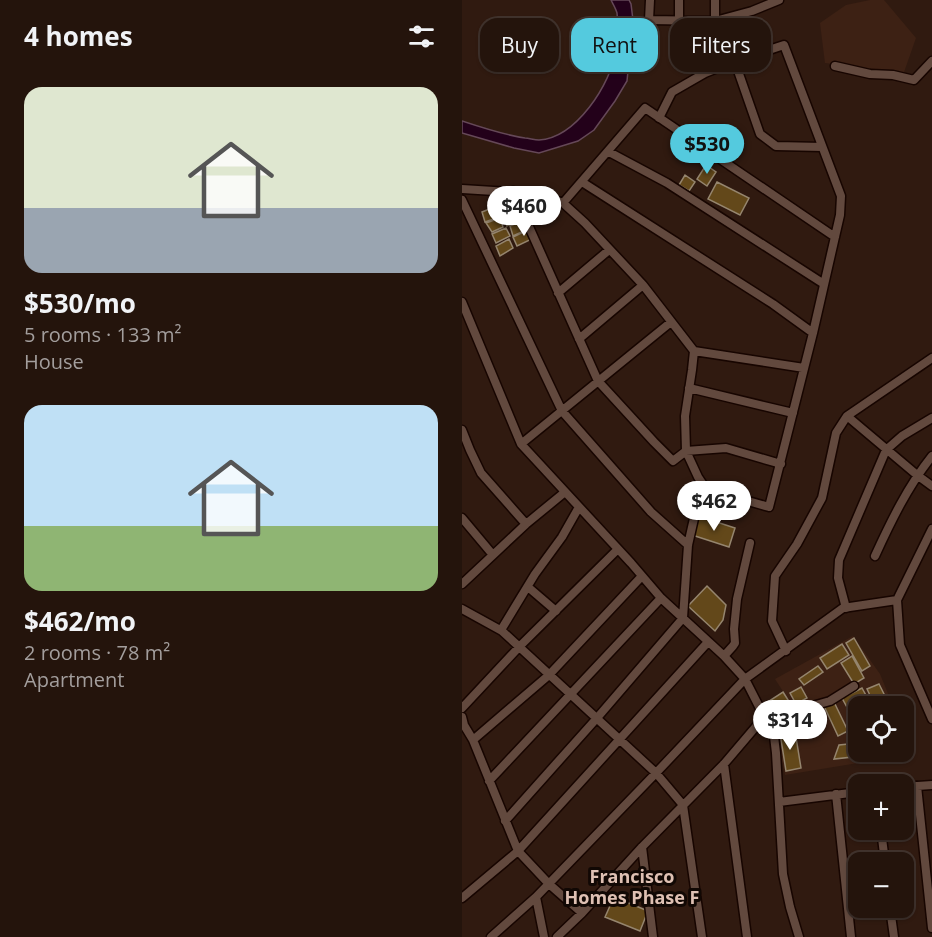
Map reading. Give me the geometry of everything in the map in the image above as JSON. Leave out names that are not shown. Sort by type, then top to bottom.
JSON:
[{"type":"street","points":[[650,0],[649,20],[670,20]]},
{"type":"street","points":[[679,0],[679,18]]},
{"type":"street","points":[[715,0],[715,18]]},
{"type":"street","points":[[752,0],[752,11]]},
{"type":"street","points":[[726,18],[779,0]]},
{"type":"street","points":[[694,351],[685,416],[686,451],[698,477],[706,489],[769,507],[813,333],[840,215],[841,196],[784,45],[771,49]]},
{"type":"street","points":[[835,66],[914,80],[932,61]]},
{"type":"street","points":[[659,118],[672,92],[708,72]]},
{"type":"street","points":[[738,72],[760,134],[776,146],[822,147]]},
{"type":"street","points":[[563,203],[645,108],[835,237]]},
{"type":"street","points":[[609,152],[667,183],[824,284]]},
{"type":"street","points":[[582,182],[773,304],[813,333]]},
{"type":"street","points":[[462,189],[513,191],[541,195],[563,203],[643,285],[694,351],[804,368]]},
{"type":"street","points":[[513,191],[598,381],[654,442],[673,461],[686,451],[726,448],[781,464]]},
{"type":"street","points":[[462,200],[562,411],[651,512],[688,545]]},
{"type":"street","points":[[558,293],[609,250]]},
{"type":"street","points":[[579,339],[643,285]]},
{"type":"street","points":[[462,302],[520,444],[662,598],[746,680],[774,736],[783,874],[799,937]]},
{"type":"street","points":[[520,444],[671,322]]},
{"type":"street","points":[[786,651],[772,621],[775,576],[797,544],[822,498],[836,433],[847,416],[932,358]]},
{"type":"street","points":[[689,388],[793,413]]},
{"type":"street","points":[[847,416],[917,476],[932,486]]},
{"type":"street","points":[[846,608],[838,578],[839,560],[886,450],[902,436],[932,418]]},
{"type":"street","points":[[462,430],[481,472],[526,524]]},
{"type":"street","points":[[875,556],[892,519],[917,476],[932,456]]},
{"type":"street","points":[[505,821],[683,618],[688,545],[695,514],[706,489]]},
{"type":"street","points":[[462,584],[526,524],[565,492]]},
{"type":"street","points":[[501,630],[579,507]]},
{"type":"street","points":[[462,518],[493,555]]},
{"type":"street","points":[[932,529],[897,600],[900,645],[932,719]]},
{"type":"street","points":[[723,656],[735,643],[737,599],[750,543]]},
{"type":"street","points":[[462,705],[618,549]]},
{"type":"street","points":[[473,740],[549,675],[642,576]]},
{"type":"street","points":[[528,586],[556,611]]},
{"type":"street","points":[[489,781],[662,598]]},
{"type":"street","points":[[491,937],[549,884],[746,680],[843,608],[897,600]]},
{"type":"street","points":[[462,609],[501,630],[656,773],[683,805],[702,937]]},
{"type":"street","points":[[462,898],[518,851],[708,642]]},
{"type":"street","points":[[774,736],[816,705],[830,701],[855,686]]},
{"type":"street","points":[[462,717],[518,851],[549,884],[582,913]]},
{"type":"street","points":[[557,937],[724,764],[764,717]]},
{"type":"street","points":[[724,764],[747,937]]},
{"type":"street","points":[[914,786],[932,785]]},
{"type":"street","points":[[917,786],[932,927]]},
{"type":"street","points":[[779,802],[848,793]]},
{"type":"street","points":[[836,795],[852,937]]},
{"type":"street","points":[[642,847],[653,937]]},
{"type":"street","points":[[536,897],[544,937]]},
{"type":"street","points":[[891,918],[894,937]]},
{"type":"shaded area","points":[[611,0],[629,0],[633,18],[617,18]]},
{"type":"shaded area","points":[[870,0],[884,0],[916,38],[903,75],[825,63],[820,23],[846,5]]},
{"type":"shaded area","points":[[610,72],[628,72],[627,81],[615,101],[594,130],[578,141],[539,153],[462,133],[462,121],[517,137],[539,140],[553,137],[578,120],[599,93]]},
{"type":"shaded area","points":[[853,636],[880,674],[889,696],[848,696],[848,762],[864,762],[785,775],[776,732],[799,716],[775,679]]},
{"type":"building","points":[[706,165],[716,172],[707,186],[697,179]]},
{"type":"building","points":[[685,175],[695,182],[689,191],[679,185]]},
{"type":"building","points":[[717,182],[749,198],[740,215],[708,199]]},
{"type":"building","points":[[513,196],[518,207],[503,214],[498,202]]},
{"type":"building","points":[[497,206],[502,216],[485,222],[482,212]]},
{"type":"building","points":[[518,208],[523,218],[507,226],[505,215]]},
{"type":"building","points":[[500,218],[503,227],[492,232],[486,223]]},
{"type":"building","points":[[524,220],[528,229],[513,236],[510,226]]},
{"type":"building","points":[[506,228],[510,236],[496,243],[492,234]]},
{"type":"building","points":[[532,228],[536,237],[517,246],[513,237]]},
{"type":"building","points":[[509,239],[513,248],[500,256],[496,246]]},
{"type":"building","points":[[698,516],[735,528],[729,547],[692,535]]},
{"type":"building","points":[[707,586],[726,605],[723,620],[715,631],[688,606]]},
{"type":"building","points":[[854,638],[870,666],[862,671],[846,643]]},
{"type":"building","points":[[842,644],[849,655],[827,669],[820,658]]},
{"type":"building","points":[[852,656],[864,678],[854,684],[841,663]]},
{"type":"building","points":[[818,666],[823,672],[804,685],[799,679]]},
{"type":"building","points":[[879,684],[885,696],[870,696],[867,689]]},
{"type":"building","points":[[801,687],[807,698],[796,704],[790,693]]},
{"type":"building","points":[[862,688],[866,696],[848,696],[848,709],[842,698]]},
{"type":"building","points":[[783,692],[790,703],[770,715],[763,705]]},
{"type":"building","points":[[834,702],[848,731],[838,736],[824,706]]},
{"type":"building","points":[[788,705],[796,717],[778,729],[770,715]]},
{"type":"building","points":[[795,731],[801,768],[786,771],[780,733]]},
{"type":"building","points":[[848,744],[848,757],[834,759],[839,745]]},
{"type":"building","points":[[614,897],[648,911],[640,931],[605,917]]},
{"type":"district","name":"Francisco Homes Phase F","points":[[632,886]]}]
